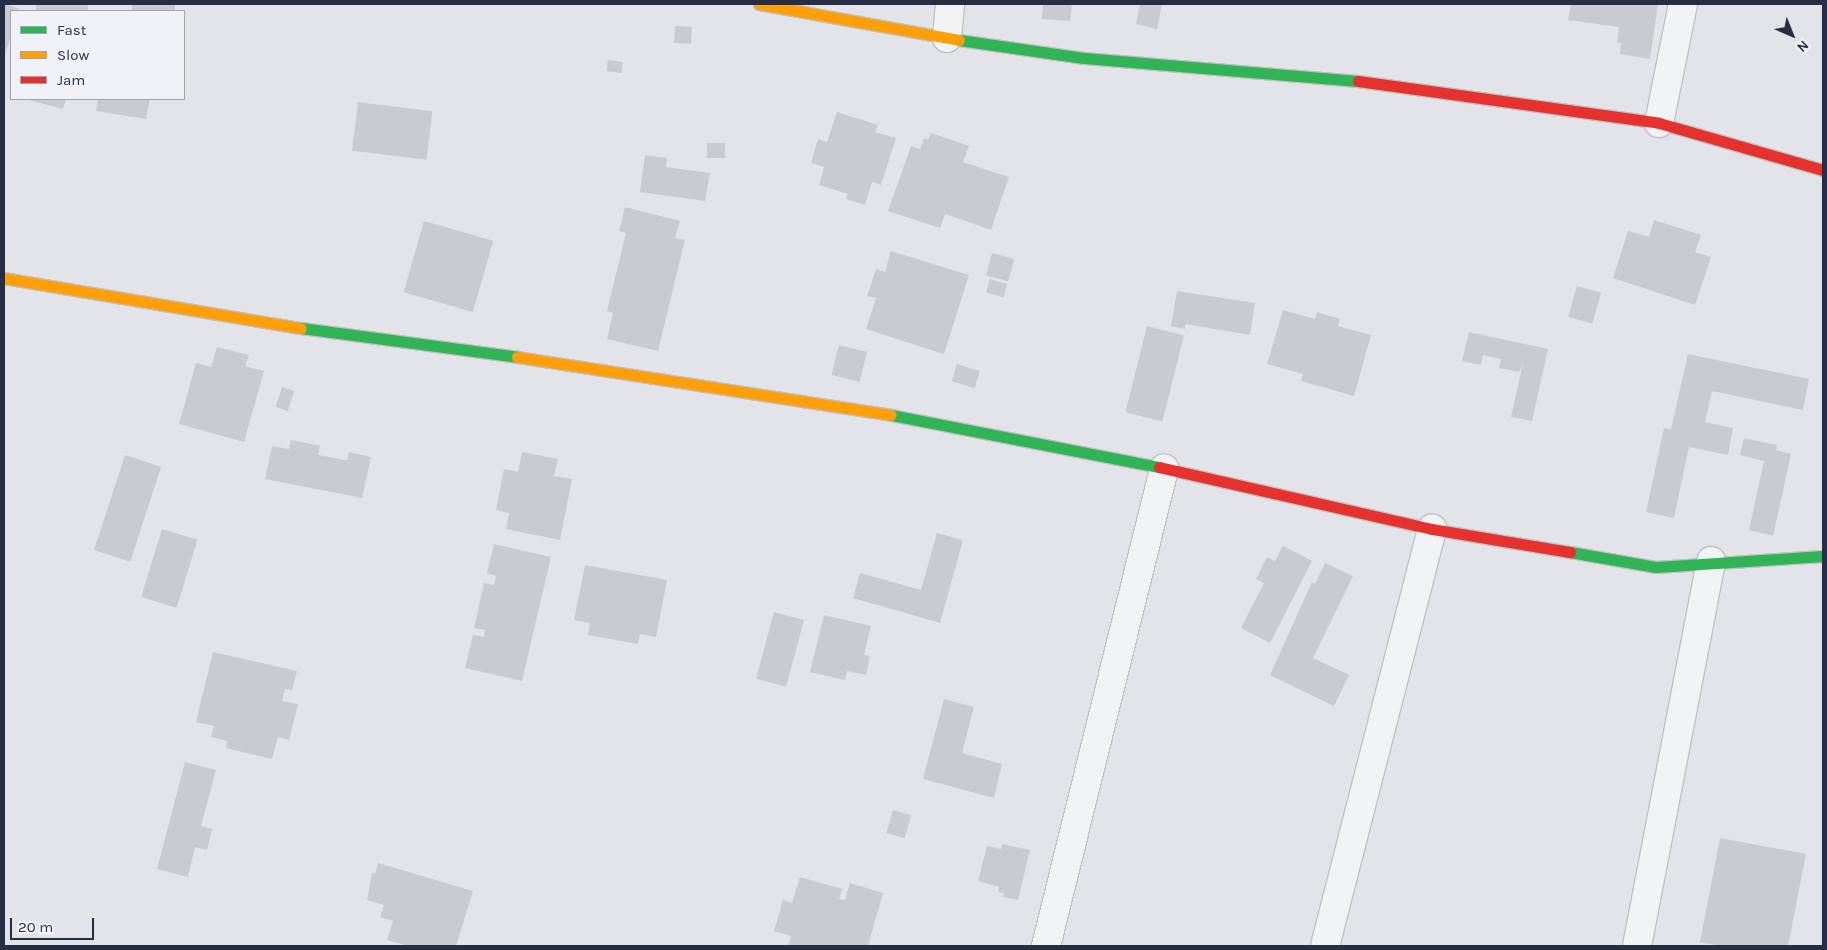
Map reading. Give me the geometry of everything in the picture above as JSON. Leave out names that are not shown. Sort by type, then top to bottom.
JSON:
[{"type":"street","points":[[759,4],[947,38],[1084,58],[1330,77],[1659,123],[1823,170]]},
{"type":"street","points":[[947,38],[950,4]]},
{"type":"street","points":[[1659,123],[1683,4]]},
{"type":"street","points":[[4,278],[361,338],[581,365],[875,412],[1164,468],[1432,529],[1656,567],[1711,561],[1823,556]]},
{"type":"street","points":[[1046,946],[1164,468]]},
{"type":"street","points":[[1325,946],[1432,529]]},
{"type":"street","points":[[1637,946],[1711,561]]},
{"type":"building","points":[[4,4],[21,9],[10,10],[10,39],[4,57]]},
{"type":"building","points":[[36,4],[88,4],[88,10],[36,10]]},
{"type":"building","points":[[132,4],[175,4],[175,10],[132,10]]},
{"type":"building","points":[[1043,4],[1072,4],[1070,21],[1042,19]]},
{"type":"building","points":[[1140,4],[1162,4],[1157,29],[1136,24]]},
{"type":"building","points":[[1571,4],[1658,4],[1650,59],[1620,54],[1621,43],[1617,43],[1619,27],[1568,20]]},
{"type":"building","points":[[675,26],[692,27],[691,44],[674,43]]},
{"type":"building","points":[[608,60],[623,62],[621,73],[606,71]]},
{"type":"building","points":[[29,100],[66,100],[63,109]]},
{"type":"building","points":[[98,100],[150,100],[146,119],[96,111]]},
{"type":"building","points":[[358,102],[432,111],[426,160],[352,151]]},
{"type":"building","points":[[837,112],[878,125],[875,132],[896,138],[881,185],[872,182],[865,205],[846,199],[848,194],[819,185],[824,167],[811,163],[818,139],[827,142]]},
{"type":"building","points":[[931,133],[969,146],[963,162],[1009,177],[991,230],[945,214],[940,228],[888,211],[911,146],[920,149],[924,138],[928,140]]},
{"type":"building","points":[[707,143],[725,143],[725,158],[707,158]]},
{"type":"building","points":[[645,155],[667,158],[666,167],[710,173],[705,201],[640,192]]},
{"type":"building","points":[[625,207],[680,221],[675,238],[685,240],[658,351],[607,339],[613,313],[607,311],[626,233],[619,231]]},
{"type":"building","points":[[1654,220],[1701,235],[1695,252],[1711,257],[1695,305],[1613,278],[1628,231],[1649,237]]},
{"type":"building","points":[[424,221],[493,241],[473,312],[404,292]]},
{"type":"building","points":[[891,251],[969,275],[944,354],[866,329],[876,298],[867,296],[876,269],[885,272]]},
{"type":"building","points":[[992,253],[1014,259],[1008,281],[986,275]]},
{"type":"building","points":[[990,279],[1007,284],[1003,297],[986,292]]},
{"type":"building","points":[[1577,286],[1601,293],[1592,324],[1568,317]]},
{"type":"building","points":[[1177,291],[1255,303],[1250,335],[1185,324],[1185,329],[1171,326]]},
{"type":"building","points":[[1283,310],[1315,319],[1317,312],[1340,319],[1338,326],[1371,335],[1354,396],[1301,381],[1303,374],[1267,364]]},
{"type":"building","points":[[1147,326],[1184,335],[1162,422],[1125,412]]},
{"type":"building","points":[[1469,332],[1548,349],[1532,421],[1511,417],[1523,363],[1519,372],[1499,368],[1501,359],[1483,355],[1481,365],[1462,361]]},
{"type":"building","points":[[839,345],[867,352],[860,382],[832,375]]},
{"type":"building","points":[[217,347],[249,355],[245,366],[264,371],[244,442],[179,424],[196,363],[211,367]]},
{"type":"building","points":[[1688,354],[1809,379],[1803,410],[1712,391],[1705,422],[1733,428],[1728,455],[1689,447],[1674,518],[1646,512],[1664,428],[1671,429]]},
{"type":"building","points":[[957,364],[980,371],[975,388],[952,381]]},
{"type":"building","points":[[282,387],[294,391],[288,411],[276,407]]},
{"type":"building","points":[[1744,438],[1777,445],[1776,450],[1791,454],[1773,536],[1749,530],[1764,461],[1740,455]]},
{"type":"building","points":[[291,440],[320,446],[318,455],[347,460],[349,452],[371,457],[362,498],[265,479],[272,446],[289,449]]},
{"type":"building","points":[[522,452],[558,459],[554,476],[572,479],[560,540],[506,529],[509,513],[496,510],[504,469],[518,472]]},
{"type":"building","points":[[125,455],[161,467],[130,562],[94,550]]},
{"type":"building","points":[[162,529],[197,540],[177,608],[141,597]]},
{"type":"building","points":[[937,533],[963,540],[940,623],[853,598],[860,573],[921,590]]},
{"type":"building","points":[[494,544],[551,557],[522,681],[465,668],[473,635],[484,637],[485,630],[474,628],[484,583],[494,585],[496,576],[487,573]]},
{"type":"building","points":[[1283,546],[1312,561],[1270,643],[1241,628],[1264,583],[1256,579],[1267,557],[1275,561]]},
{"type":"building","points":[[1325,563],[1353,576],[1313,658],[1349,675],[1334,706],[1270,675],[1312,582],[1315,584]]},
{"type":"building","points":[[585,565],[667,580],[656,637],[640,634],[638,644],[588,635],[590,623],[574,620]]},
{"type":"building","points":[[774,612],[804,620],[786,687],[756,679]]},
{"type":"building","points":[[824,615],[871,626],[864,655],[870,656],[866,675],[847,671],[845,680],[810,672]]},
{"type":"building","points":[[213,652],[297,671],[292,690],[285,689],[282,701],[298,704],[289,740],[278,737],[272,759],[226,748],[227,741],[211,737],[214,726],[196,722]]},
{"type":"building","points":[[944,699],[974,707],[962,753],[1002,764],[994,798],[923,779]]},
{"type":"building","points":[[185,762],[216,770],[201,826],[212,829],[207,850],[195,847],[188,877],[157,869]]},
{"type":"building","points":[[893,810],[911,815],[905,838],[886,833]]},
{"type":"building","points":[[1720,838],[1806,854],[1788,946],[1720,946],[1700,942]]},
{"type":"building","points":[[1002,844],[1030,850],[1018,900],[1003,897],[1004,893],[998,892],[999,887],[978,881],[987,846],[1001,849]]},
{"type":"building","points":[[378,863],[473,891],[456,946],[408,946],[387,940],[393,921],[380,917],[384,905],[367,900],[372,873],[375,874]]},
{"type":"building","points":[[800,877],[842,889],[839,899],[845,900],[850,883],[883,893],[868,946],[788,946],[791,936],[774,931],[783,900],[792,903]]},
{"type":"traffic: fast","points":[[959,40],[1084,58],[1358,81]]},
{"type":"traffic: fast","points":[[301,328],[517,357]]},
{"type":"traffic: fast","points":[[891,415],[1159,467]]},
{"type":"traffic: fast","points":[[1570,552],[1656,567],[1823,556]]},
{"type":"traffic: slow","points":[[759,4],[959,40]]},
{"type":"traffic: slow","points":[[4,278],[301,328]]},
{"type":"traffic: slow","points":[[517,357],[891,415]]},
{"type":"traffic: jam","points":[[1358,81],[1659,123],[1823,170]]},
{"type":"traffic: jam","points":[[1159,467],[1432,529],[1570,552]]}]
